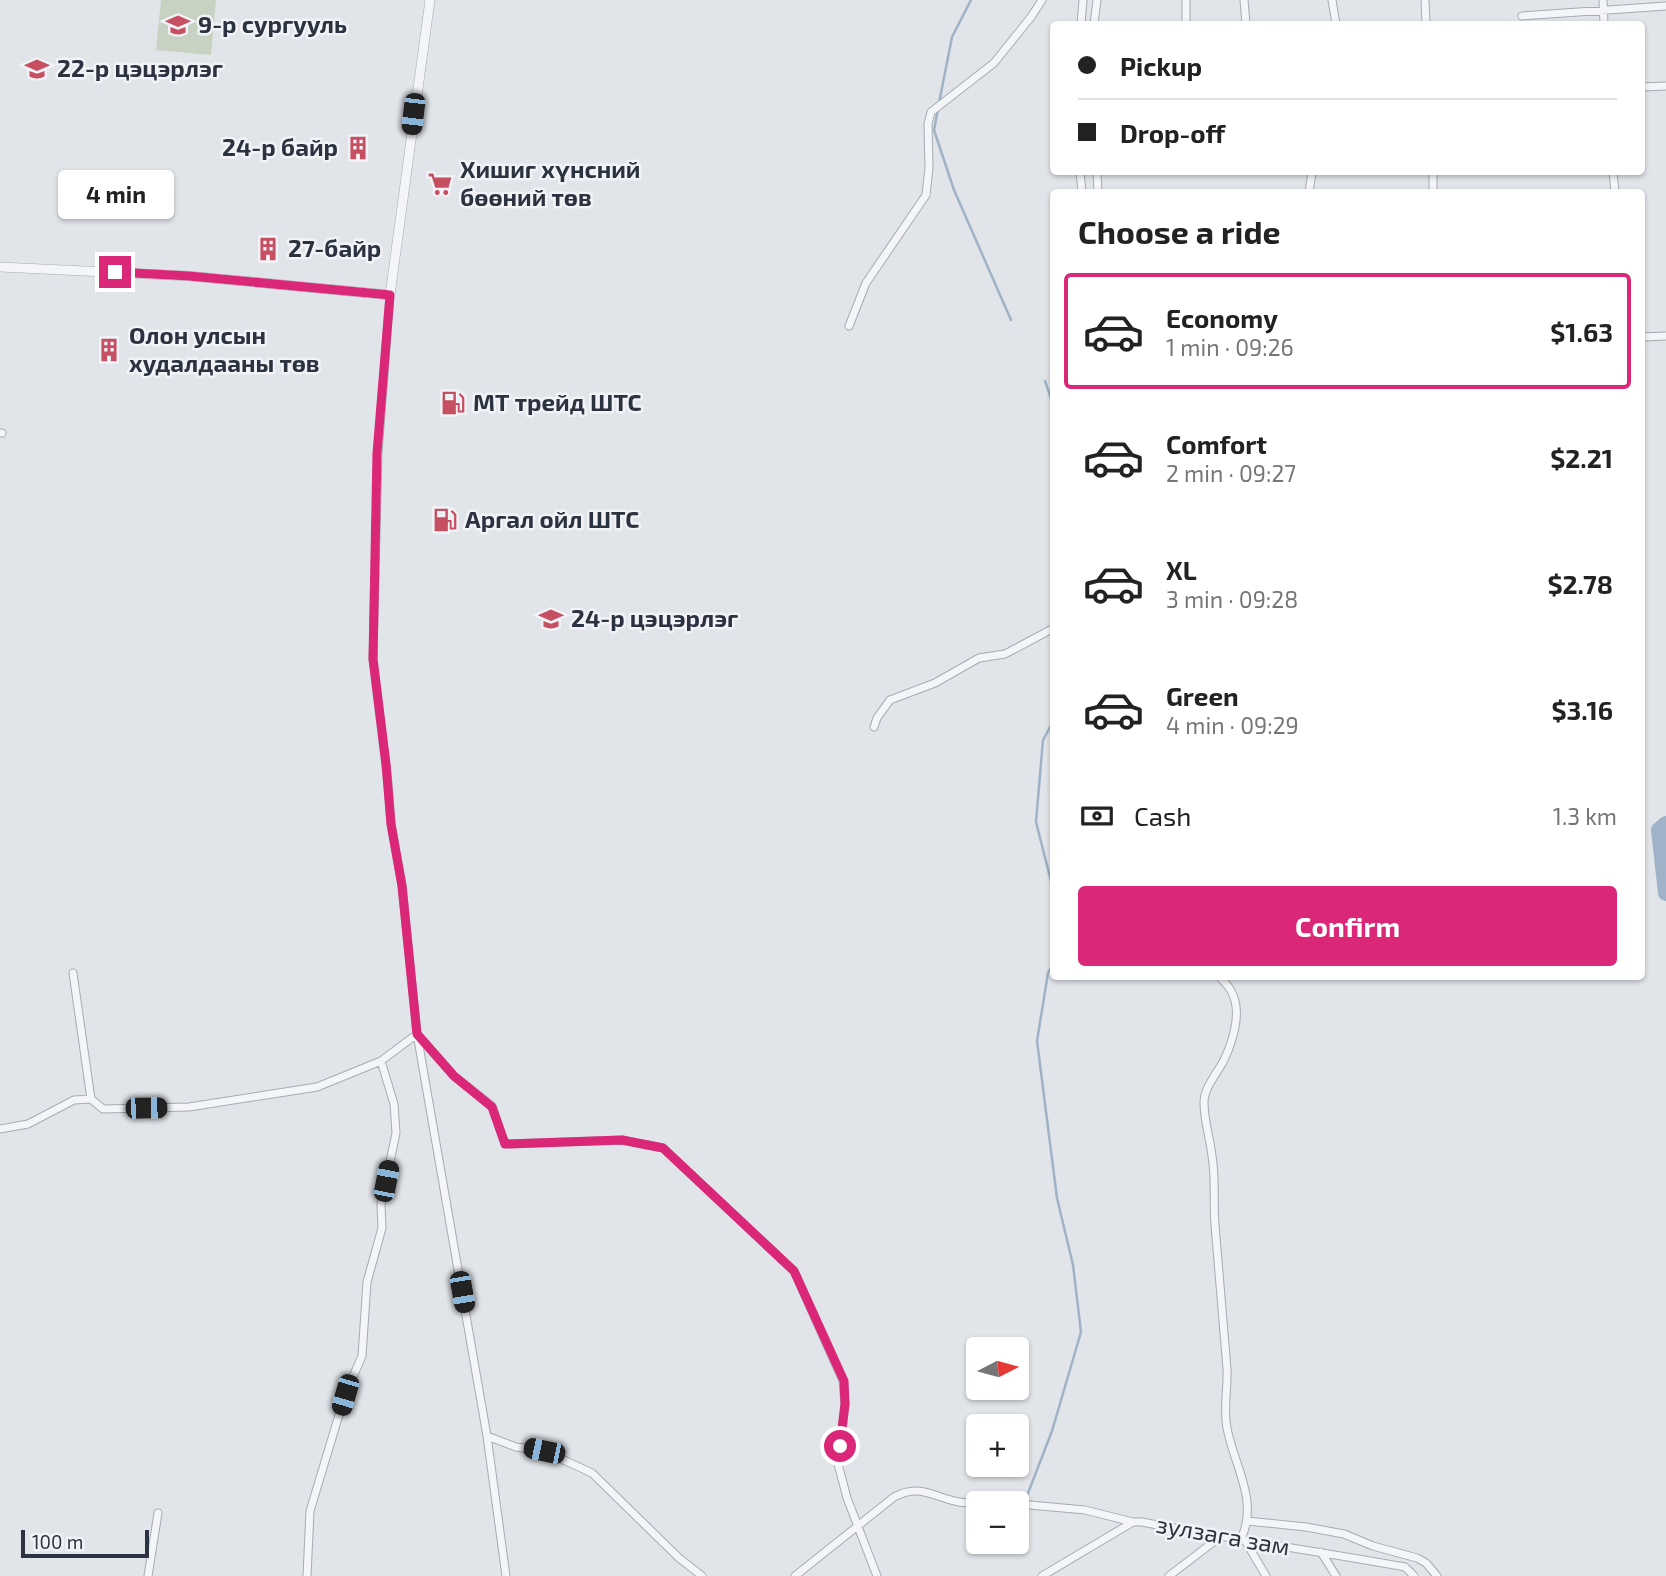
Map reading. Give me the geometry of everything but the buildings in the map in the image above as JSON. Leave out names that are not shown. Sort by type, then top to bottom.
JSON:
[{"type":"street","points":[[430,0],[390,295],[377,453],[373,659],[391,824],[402,886],[417,1034],[487,1436],[506,1576]]},
{"type":"street","points":[[849,326],[866,283],[926,195],[929,168],[928,124],[931,112],[994,63],[1042,0]]},
{"type":"street","points":[[1080,21],[1083,0]]},
{"type":"street","points":[[1094,21],[1097,0]]},
{"type":"street","points":[[1186,0],[1186,21]]},
{"type":"street","points":[[1244,0],[1246,21]]},
{"type":"street","points":[[1332,0],[1336,21]]},
{"type":"street","points":[[1425,0],[1426,21]]},
{"type":"street","points":[[1603,0],[1604,21]]},
{"type":"street","points":[[1522,16],[1666,6]]},
{"type":"street","points":[[1645,88],[1666,86]]},
{"type":"street","points":[[0,267],[189,276],[390,295]]},
{"type":"street","points":[[1645,337],[1666,336]]},
{"type":"street","points":[[874,727],[890,700],[935,682],[979,658],[1005,654],[1050,630]]},
{"type":"street","points":[[73,973],[91,1098],[103,1109],[189,1107],[317,1087],[381,1061],[417,1034]]},
{"type":"street","points":[[1222,980],[1232,991],[1235,1002],[1235,1028],[1224,1060],[1209,1084],[1204,1100],[1205,1120],[1213,1157],[1215,1224],[1227,1372],[1226,1426],[1245,1484],[1247,1521],[1243,1541],[1266,1576]]},
{"type":"street","points":[[417,1034],[454,1076],[492,1107],[505,1144],[622,1140],[663,1148],[794,1271],[844,1381],[845,1404],[838,1464],[877,1576]]},
{"type":"street","points":[[307,1576],[310,1511],[345,1395],[362,1356],[367,1282],[382,1228],[381,1205],[396,1133],[394,1104],[381,1061]]},
{"type":"street","points":[[0,1129],[28,1124],[74,1100],[91,1098]]},
{"type":"street","points":[[487,1436],[516,1447],[544,1451],[592,1473],[679,1558],[702,1576]]},
{"type":"street","points":[[794,1576],[905,1491],[917,1490],[966,1502]]},
{"type":"street","points":[[1029,1505],[1085,1510],[1133,1522]]},
{"type":"street","points":[[148,1576],[158,1513]]},
{"type":"street","points":[[1247,1521],[1344,1534],[1373,1546],[1417,1558],[1426,1563],[1437,1576]]},
{"type":"street","name":"зулзага зам","points":[[1042,1576],[1133,1522],[1405,1567],[1414,1576]]},
{"type":"street","points":[[1174,1575],[1220,1537]]},
{"type":"street","points":[[1321,1552],[1336,1576]]},
{"type":"green space","points":[[161,0],[216,0],[211,55],[156,50]]},
{"type":"waterway","points":[[939,103],[952,37],[971,0]]},
{"type":"waterway","points":[[938,109],[934,130],[954,190],[1011,320]]},
{"type":"waterway","points":[[1045,381],[1050,395]]},
{"type":"waterway","points":[[1050,727],[1043,740],[1036,822],[1050,877]]},
{"type":"waterway","points":[[1666,824],[1659,830],[1666,893]]},
{"type":"waterway","points":[[1029,1491],[1052,1431],[1081,1332],[1073,1265],[1057,1198],[1037,1041],[1050,970]]},
{"type":"place","name":"9-р сургууль","points":[[178,25]]},
{"type":"place","name":"22-р цэцэрлэг","points":[[37,69]]},
{"type":"place","name":"24-р байр","points":[[358,148]]},
{"type":"place","name":"Хишиг хүнсний бөөний төв","points":[[440,184]]},
{"type":"place","name":"27-байр","points":[[268,249]]},
{"type":"place","name":"Олон улсын худалдааны төв","points":[[109,350]]},
{"type":"place","name":"МТ трейд ШТС","points":[[453,403]]},
{"type":"place","name":"Аргал ойл ШТС","points":[[445,520]]},
{"type":"place","name":"24-р цэцэрлэг","points":[[551,619]]},
{"type":"route","points":[[115,272],[189,276],[390,295],[377,453],[373,659],[391,824],[402,886],[417,1034],[454,1076],[492,1107],[505,1144],[622,1140],[663,1148],[794,1271],[844,1381],[845,1404],[840,1446]]}]
